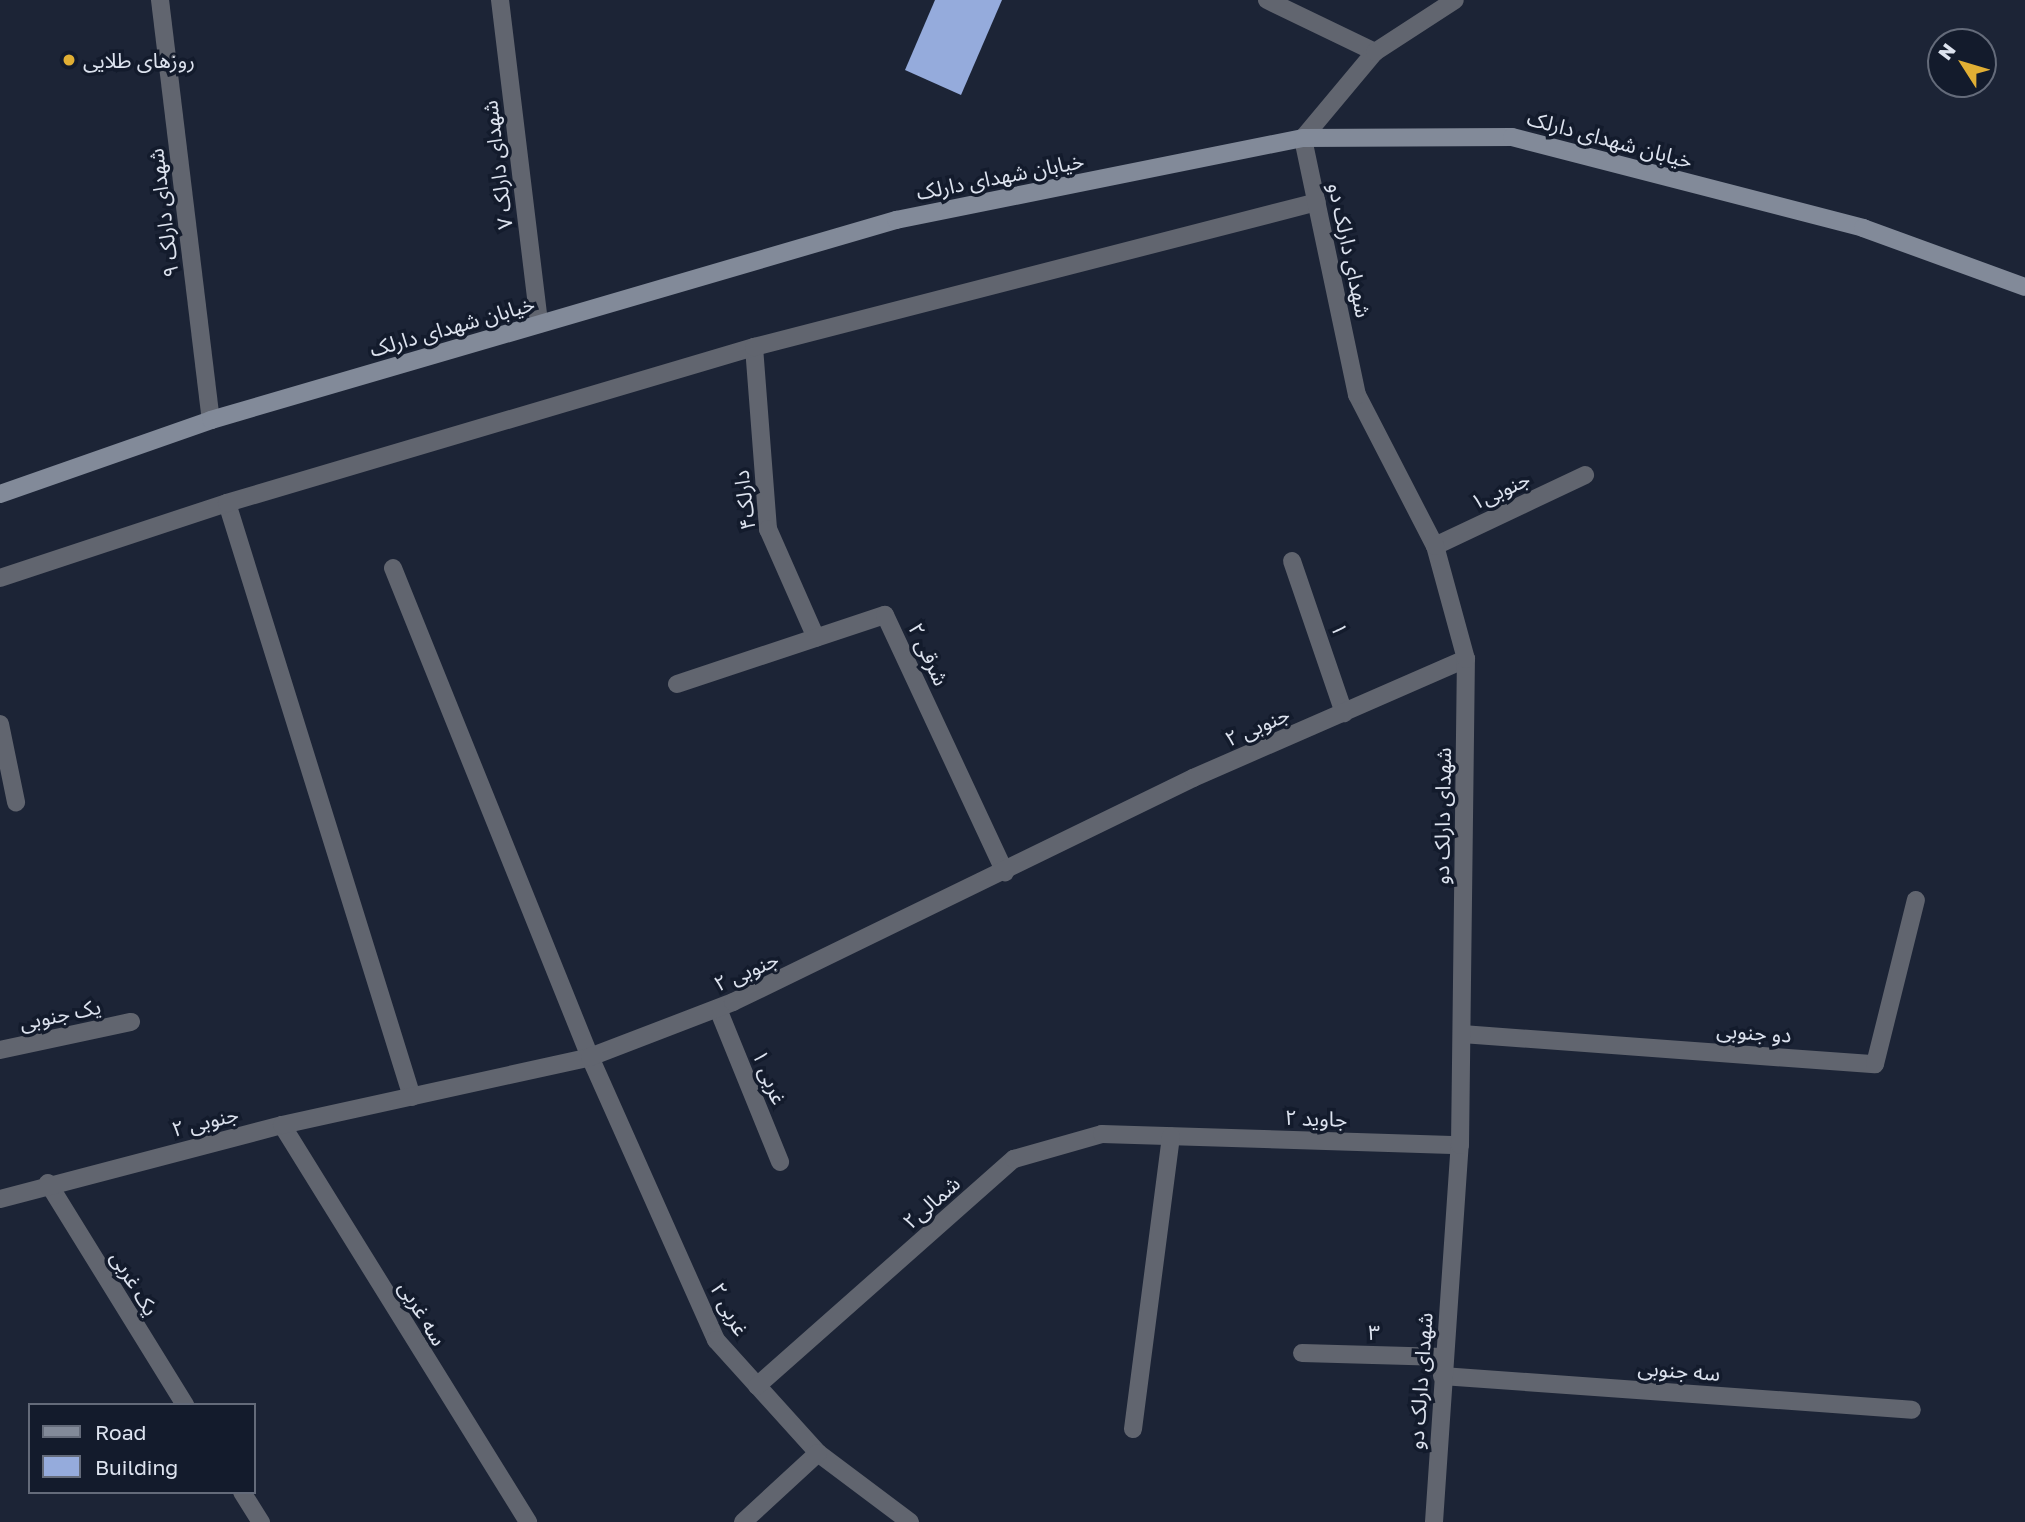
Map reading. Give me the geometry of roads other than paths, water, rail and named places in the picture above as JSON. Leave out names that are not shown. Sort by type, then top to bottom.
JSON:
[{"type":"main road","name":"خیابان شهدای دارلک","points":[[0,494],[211,420],[895,220],[1303,138],[1512,137],[1863,228],[2025,287]]},
{"type":"street","name":"شهدای دارلک ۹","points":[[160,0],[211,420]]},
{"type":"street","name":"شهدای دارلک ۷","points":[[500,0],[539,324]]},
{"type":"street","points":[[1267,0],[1375,52]]},
{"type":"street","points":[[1303,138],[1375,52],[1455,0]]},
{"type":"street","name":"شهدای دارلک دو","points":[[1303,138],[1357,395],[1435,546],[1466,659],[1460,1145],[1434,1522]]},
{"type":"street","points":[[0,578],[227,503],[754,347],[1317,202]]},
{"type":"street","name":"دارلک۴","points":[[754,347],[768,529],[816,638]]},
{"type":"street","name":"جنوبی۱","points":[[1435,546],[1585,475]]},
{"type":"street","points":[[227,503],[412,1097]]},
{"type":"street","name":"۱","points":[[1292,561],[1344,713]]},
{"type":"street","name":"۲ غربی","points":[[393,568],[590,1057],[716,1340],[818,1453],[910,1522]]},
{"type":"street","name":"۲ شرقی","points":[[677,684],[886,615],[1005,872]]},
{"type":"street","name":"۲ جنوبی","points":[[0,1199],[48,1183],[282,1125],[590,1057],[718,1009],[1005,872],[1193,778],[1466,659]]},
{"type":"street","points":[[0,724],[16,802]]},
{"type":"street","name":"دو جنوبی","points":[[1462,1034],[1875,1064],[1916,900]]},
{"type":"street","name":"۱ غربی","points":[[718,1009],[780,1162]]},
{"type":"street","name":"یک جنوبی","points":[[0,1050],[131,1022]]},
{"type":"street","name":"سه غربی","points":[[282,1125],[528,1522]]},
{"type":"street","name":"شمالی۲","points":[[757,1386],[1014,1159],[1102,1134],[1171,1136]]},
{"type":"street","points":[[1133,1429],[1171,1136]]},
{"type":"street","name":"۲ جاوید","points":[[1171,1136],[1460,1145]]},
{"type":"street","name":"یک غربی","points":[[48,1183],[184,1403]]},
{"type":"street","name":"۳","points":[[1302,1353],[1444,1357]]},
{"type":"street","name":"سه جنوبی","points":[[1443,1376],[1912,1410]]},
{"type":"street","points":[[743,1522],[818,1453]]},
{"type":"street","points":[[243,1494],[261,1522]]},
{"type":"place","name":"روزهای طلایی","points":[[69,60]]}]
